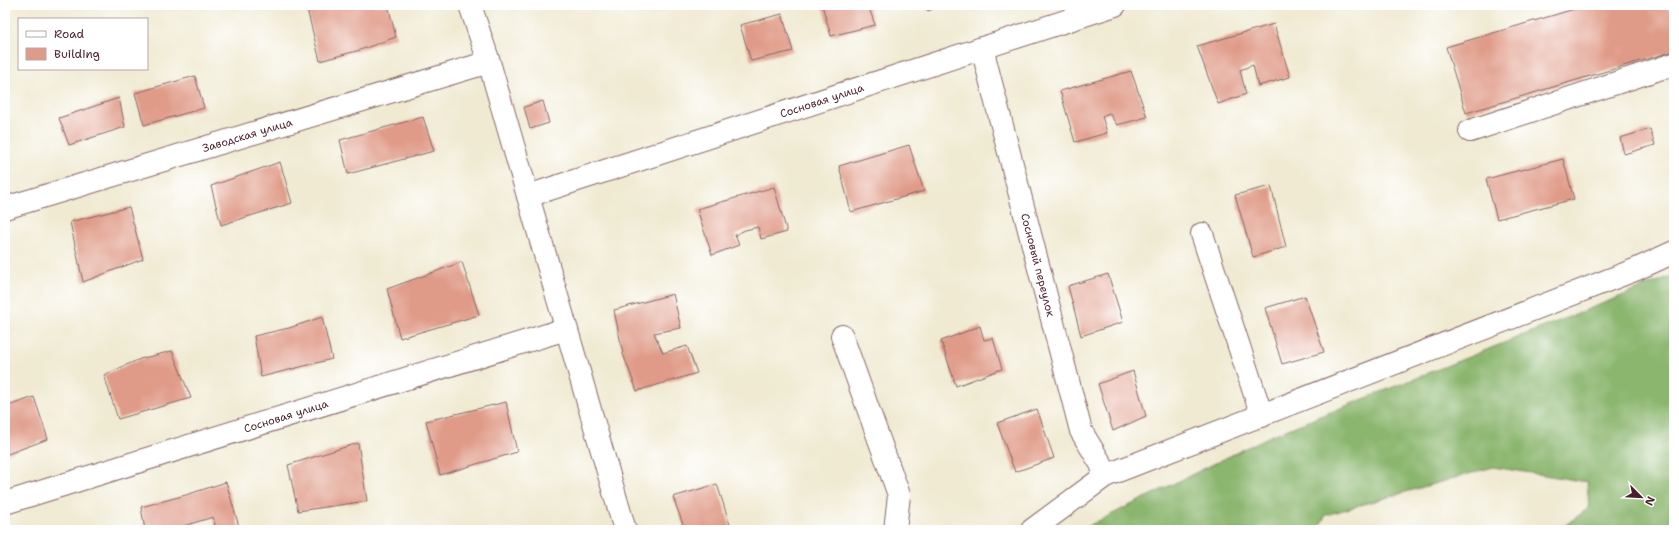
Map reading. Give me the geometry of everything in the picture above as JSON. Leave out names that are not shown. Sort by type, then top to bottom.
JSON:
[{"type":"street","points":[[470,5],[489,62],[625,530]]},
{"type":"street","name":"Сосновая улица","points":[[528,196],[1116,5]]},
{"type":"street","name":"Сосновый переулок","points":[[982,48],[1082,431],[1101,464],[1105,476]]},
{"type":"street","name":"Заводская улица","points":[[5,208],[489,62]]},
{"type":"street","points":[[1470,131],[1674,64]]},
{"type":"street","points":[[1202,234],[1262,416]]},
{"type":"street","points":[[1032,530],[1105,476],[1637,269],[1674,252]]},
{"type":"street","name":"Сосновая улица","points":[[5,503],[566,329]]},
{"type":"street","points":[[842,336],[899,495],[895,530]]},
{"type":"green space","points":[[1674,275],[1674,530],[1542,530],[1564,526],[1589,508],[1587,482],[1493,467],[1326,515],[1317,530],[1080,530],[1268,437]]},
{"type":"building","points":[[324,5],[388,5],[396,37],[360,50],[320,61],[307,9]]},
{"type":"building","points":[[822,5],[868,5],[875,25],[831,36]]},
{"type":"building","points":[[926,5],[942,5],[928,11]]},
{"type":"building","points":[[1588,5],[1674,5],[1674,51],[1466,113],[1446,47]]},
{"type":"building","points":[[782,14],[793,51],[751,61],[740,25]]},
{"type":"building","points":[[1274,24],[1290,77],[1258,86],[1253,65],[1240,70],[1246,94],[1218,104],[1197,46]]},
{"type":"building","points":[[1131,71],[1147,117],[1117,125],[1109,113],[1102,116],[1107,133],[1075,142],[1060,91]]},
{"type":"building","points":[[195,76],[204,108],[144,125],[135,93]]},
{"type":"building","points":[[119,98],[125,127],[69,145],[59,118]]},
{"type":"building","points":[[543,101],[549,123],[530,129],[524,107]]},
{"type":"building","points":[[423,117],[434,151],[348,174],[340,140]]},
{"type":"building","points":[[1650,129],[1655,145],[1624,154],[1620,138]]},
{"type":"building","points":[[909,145],[924,191],[851,212],[839,166]]},
{"type":"building","points":[[1563,159],[1574,199],[1497,219],[1486,179]]},
{"type":"building","points":[[280,162],[292,203],[221,225],[211,186]]},
{"type":"building","points":[[1271,186],[1286,247],[1253,257],[1235,195]]},
{"type":"building","points":[[774,187],[787,232],[761,239],[758,227],[745,230],[735,235],[739,245],[712,255],[697,209]]},
{"type":"building","points":[[129,207],[143,259],[83,282],[70,222]]},
{"type":"building","points":[[462,262],[479,315],[400,338],[387,289]]},
{"type":"building","points":[[1108,274],[1123,322],[1081,336],[1068,286]]},
{"type":"building","points":[[673,294],[681,328],[654,333],[663,353],[687,346],[697,373],[637,391],[623,354],[614,310]]},
{"type":"building","points":[[1305,296],[1324,352],[1282,364],[1265,308]]},
{"type":"building","points":[[322,317],[332,359],[261,377],[254,336],[289,328]]},
{"type":"building","points":[[980,326],[984,340],[993,338],[1002,369],[956,386],[941,341]]},
{"type":"building","points":[[172,351],[191,398],[118,419],[104,375],[140,359]]},
{"type":"building","points":[[1133,371],[1146,416],[1113,431],[1098,384]]},
{"type":"building","points":[[34,397],[48,439],[5,455],[5,407]]},
{"type":"building","points":[[506,402],[517,452],[440,475],[426,421]]},
{"type":"building","points":[[1037,409],[1054,458],[1015,472],[997,423]]},
{"type":"building","points":[[358,443],[367,501],[298,511],[288,465]]},
{"type":"building","points":[[226,482],[240,530],[216,530],[213,517],[177,528],[177,530],[145,530],[141,507]]},
{"type":"building","points":[[717,484],[731,528],[725,530],[685,530],[673,497]]}]
